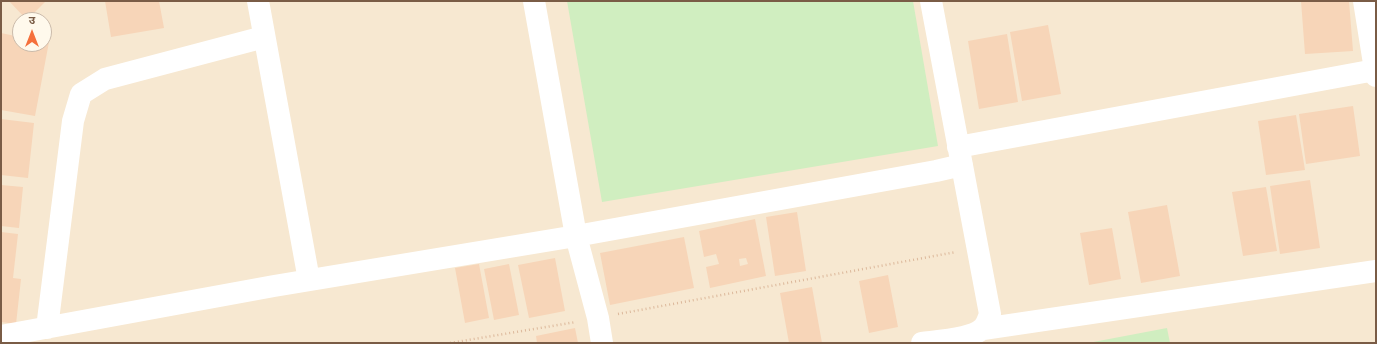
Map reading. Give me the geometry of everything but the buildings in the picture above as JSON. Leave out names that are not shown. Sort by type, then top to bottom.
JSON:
[{"type":"street","points":[[258,1],[309,280]]},
{"type":"street","points":[[534,1],[576,236],[598,318],[602,343]]},
{"type":"street","points":[[931,1],[990,306],[988,322],[983,329]]},
{"type":"street","points":[[1,336],[309,280],[576,236],[928,172],[960,156],[1376,73],[1364,1]]},
{"type":"street","points":[[47,328],[73,120],[81,94],[104,79],[264,37]]},
{"type":"street","points":[[922,343],[973,335],[983,329],[1376,271]]},
{"type":"path","points":[[450,343],[598,318],[978,247]]},
{"type":"shaded area","points":[[1,1],[1376,1],[1376,343],[1,343]]},
{"type":"green space","points":[[567,1],[913,1],[938,146],[602,202]]},
{"type":"green space","points":[[1167,328],[1170,343],[1088,343]]}]
